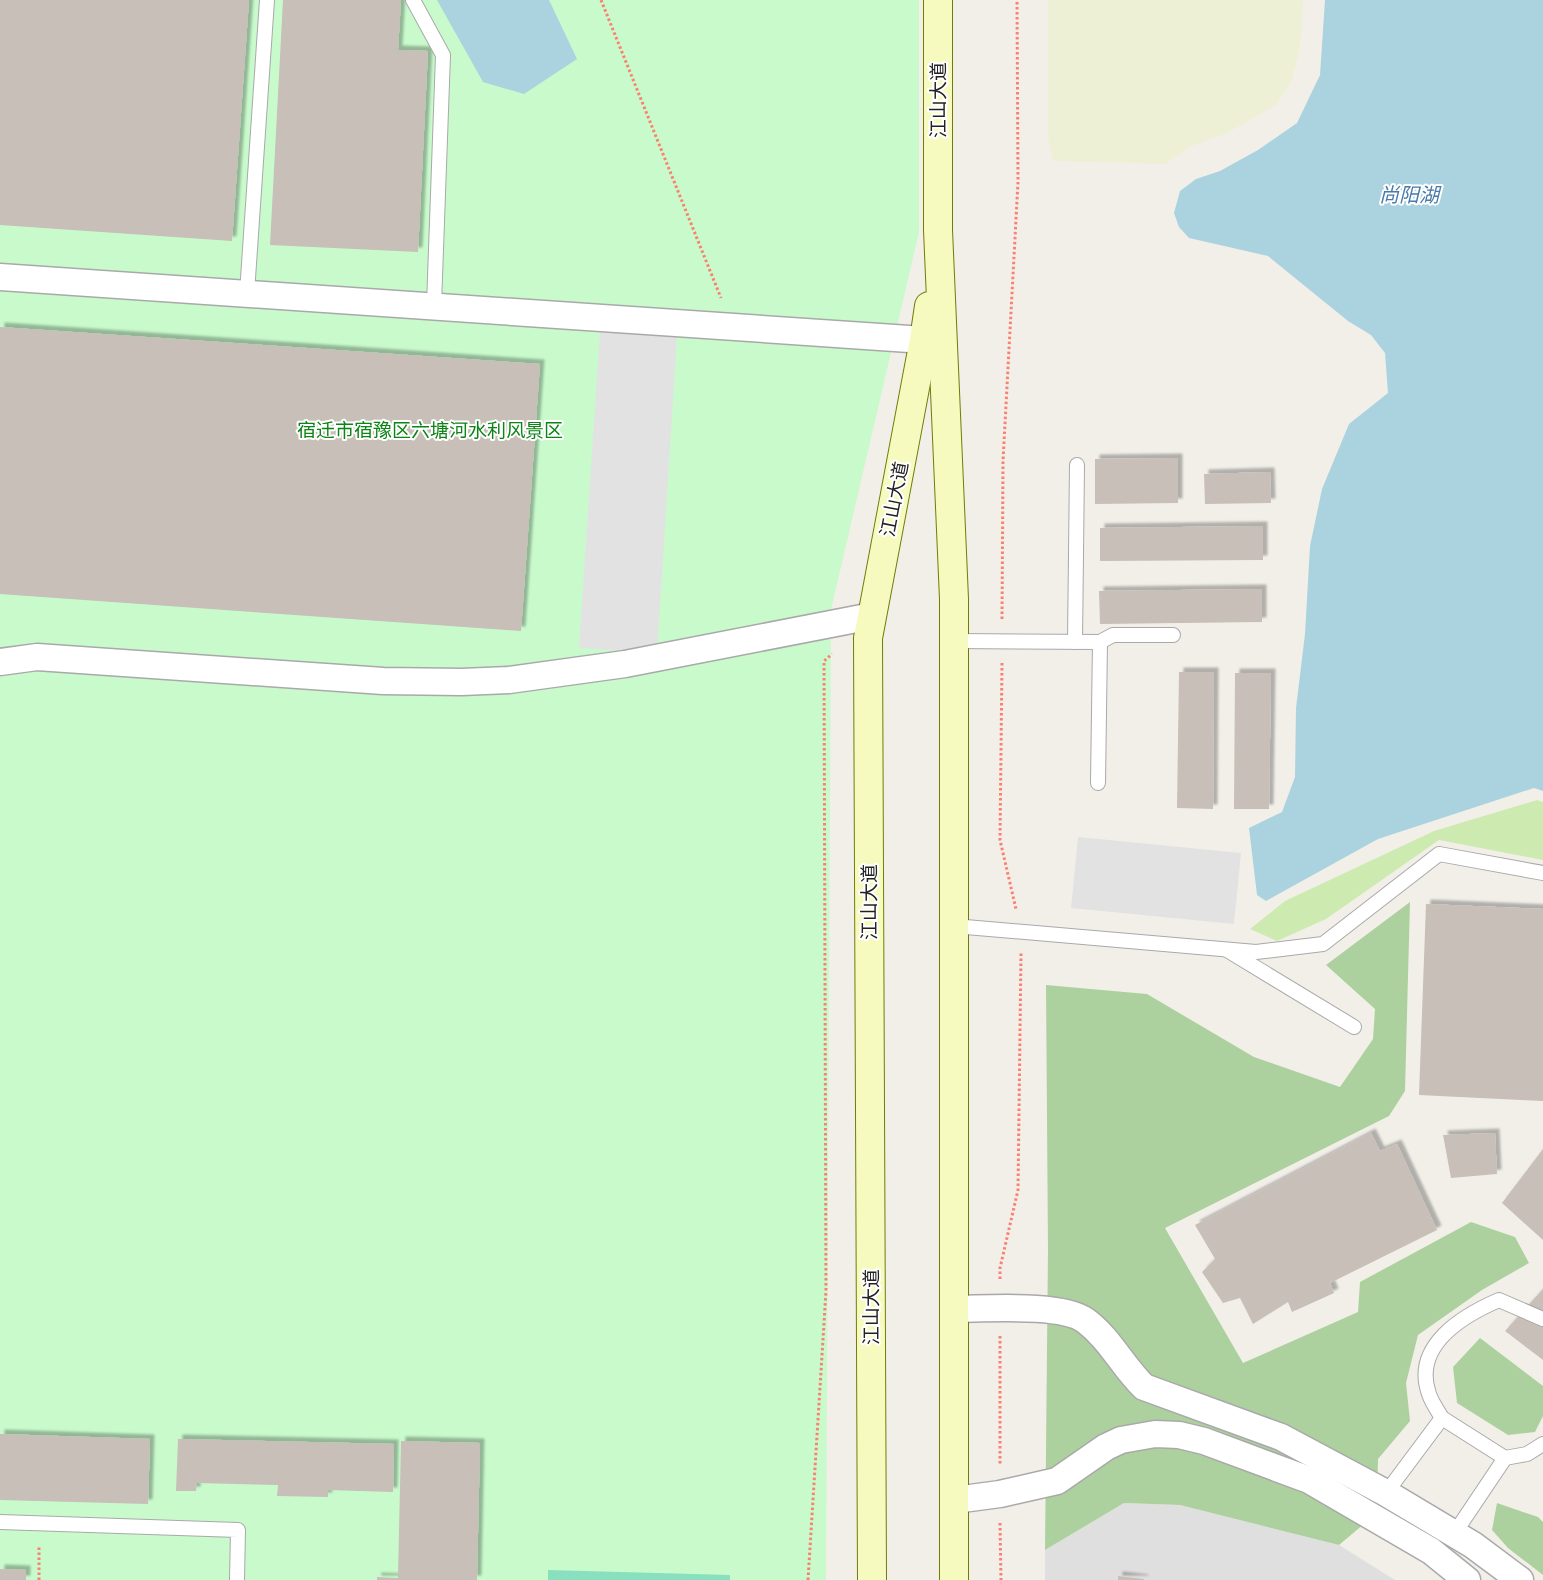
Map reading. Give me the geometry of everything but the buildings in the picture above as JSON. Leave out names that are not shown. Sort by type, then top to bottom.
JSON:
[{"type":"main road","name":"江山大道","points":[[938,0],[938,230],[954,641],[954,1580]]},
{"type":"main road","name":"江山大道","points":[[872,1580],[868,638],[924,340],[938,230]]},
{"type":"street","points":[[0,276],[924,340]]},
{"type":"street","points":[[0,662],[37,657],[382,681],[462,682],[509,680],[625,664],[872,616]]},
{"type":"street","points":[[954,1309],[1069,1312],[1086,1320],[1144,1387],[1281,1437],[1386,1493],[1473,1545],[1520,1580]]},
{"type":"street","points":[[955,1500],[1000,1494],[1057,1481],[1106,1446],[1121,1440],[1155,1434],[1179,1435],[1204,1442],[1309,1480],[1431,1551],[1464,1579]]},
{"type":"lane","points":[[247,293],[267,0]]},
{"type":"lane","points":[[413,0],[443,55],[434,306]]},
{"type":"lane","points":[[1075,642],[1077,465]]},
{"type":"lane","points":[[954,641],[1100,642],[1114,635],[1173,635]]},
{"type":"lane","points":[[1098,783],[1100,642]]},
{"type":"lane","points":[[954,926],[1222,947],[1256,952],[1323,944],[1439,854],[1543,873]]},
{"type":"lane","points":[[1222,947],[1354,1027]]},
{"type":"lane","points":[[1543,1319],[1499,1300],[1473,1311],[1443,1333],[1426,1364],[1429,1394],[1442,1418],[1505,1458],[1527,1454],[1543,1445]]},
{"type":"lane","points":[[1386,1493],[1442,1418]]},
{"type":"lane","points":[[1454,1534],[1505,1458]]},
{"type":"lane","points":[[0,1522],[238,1530],[237,1580]]},
{"type":"path","points":[[601,0],[733,327]]},
{"type":"path","points":[[1000,1580],[1000,1268],[1018,1190],[1021,931],[1000,840],[1003,461],[1018,182],[1018,0]]},
{"type":"path","points":[[808,1580],[826,1291],[824,661],[838,648]]},
{"type":"path","points":[[39,1580],[40,1523]]},
{"type":"shaded area","points":[[600,331],[677,336],[657,653],[579,648]]},
{"type":"shaded area","points":[[1078,837],[1241,853],[1234,924],[1071,908]]},
{"type":"shaded area","points":[[1124,1503],[1180,1505],[1339,1545],[1395,1580],[1045,1580],[1045,1550]]},
{"type":"green space","name":"宿迁市宿豫区六塘河水利风景区","points":[[0,0],[919,0],[919,232],[831,610],[826,1580],[0,1580]]},
{"type":"green space","points":[[1048,0],[1303,0],[1300,49],[1291,82],[1276,105],[1227,133],[1192,146],[1165,164],[1053,161],[1048,136]]},
{"type":"green space","points":[[1537,800],[1543,802],[1543,860],[1439,840],[1326,919],[1277,941],[1250,929],[1285,901],[1434,831]]},
{"type":"green space","points":[[1410,902],[1405,1091],[1389,1116],[1165,1228],[1243,1363],[1358,1312],[1360,1282],[1471,1222],[1515,1237],[1529,1263],[1482,1290],[1418,1335],[1406,1383],[1410,1421],[1378,1459],[1377,1513],[1339,1545],[1180,1505],[1124,1503],[1045,1550],[1048,1250],[1046,985],[1147,994],[1254,1057],[1340,1087],[1373,1039],[1375,1009],[1326,965]]},
{"type":"green space","points":[[1480,1338],[1543,1386],[1543,1416],[1535,1432],[1508,1435],[1457,1403],[1453,1367]]},
{"type":"green space","points":[[1497,1503],[1538,1517],[1543,1522],[1543,1575],[1508,1548],[1492,1530]]},
{"type":"green space","points":[[548,1570],[730,1575],[730,1580],[548,1580]]},
{"type":"water","points":[[437,0],[549,0],[577,59],[524,94],[483,82]]},
{"type":"water","name":"尚阳湖","points":[[1325,0],[1543,0],[1543,791],[1534,788],[1378,839],[1266,901],[1257,895],[1249,828],[1282,812],[1295,777],[1296,708],[1305,634],[1310,546],[1322,489],[1349,424],[1388,393],[1385,353],[1371,335],[1348,321],[1268,256],[1189,238],[1179,227],[1174,213],[1180,191],[1196,179],[1220,171],[1258,150],[1297,123],[1320,75]]}]
